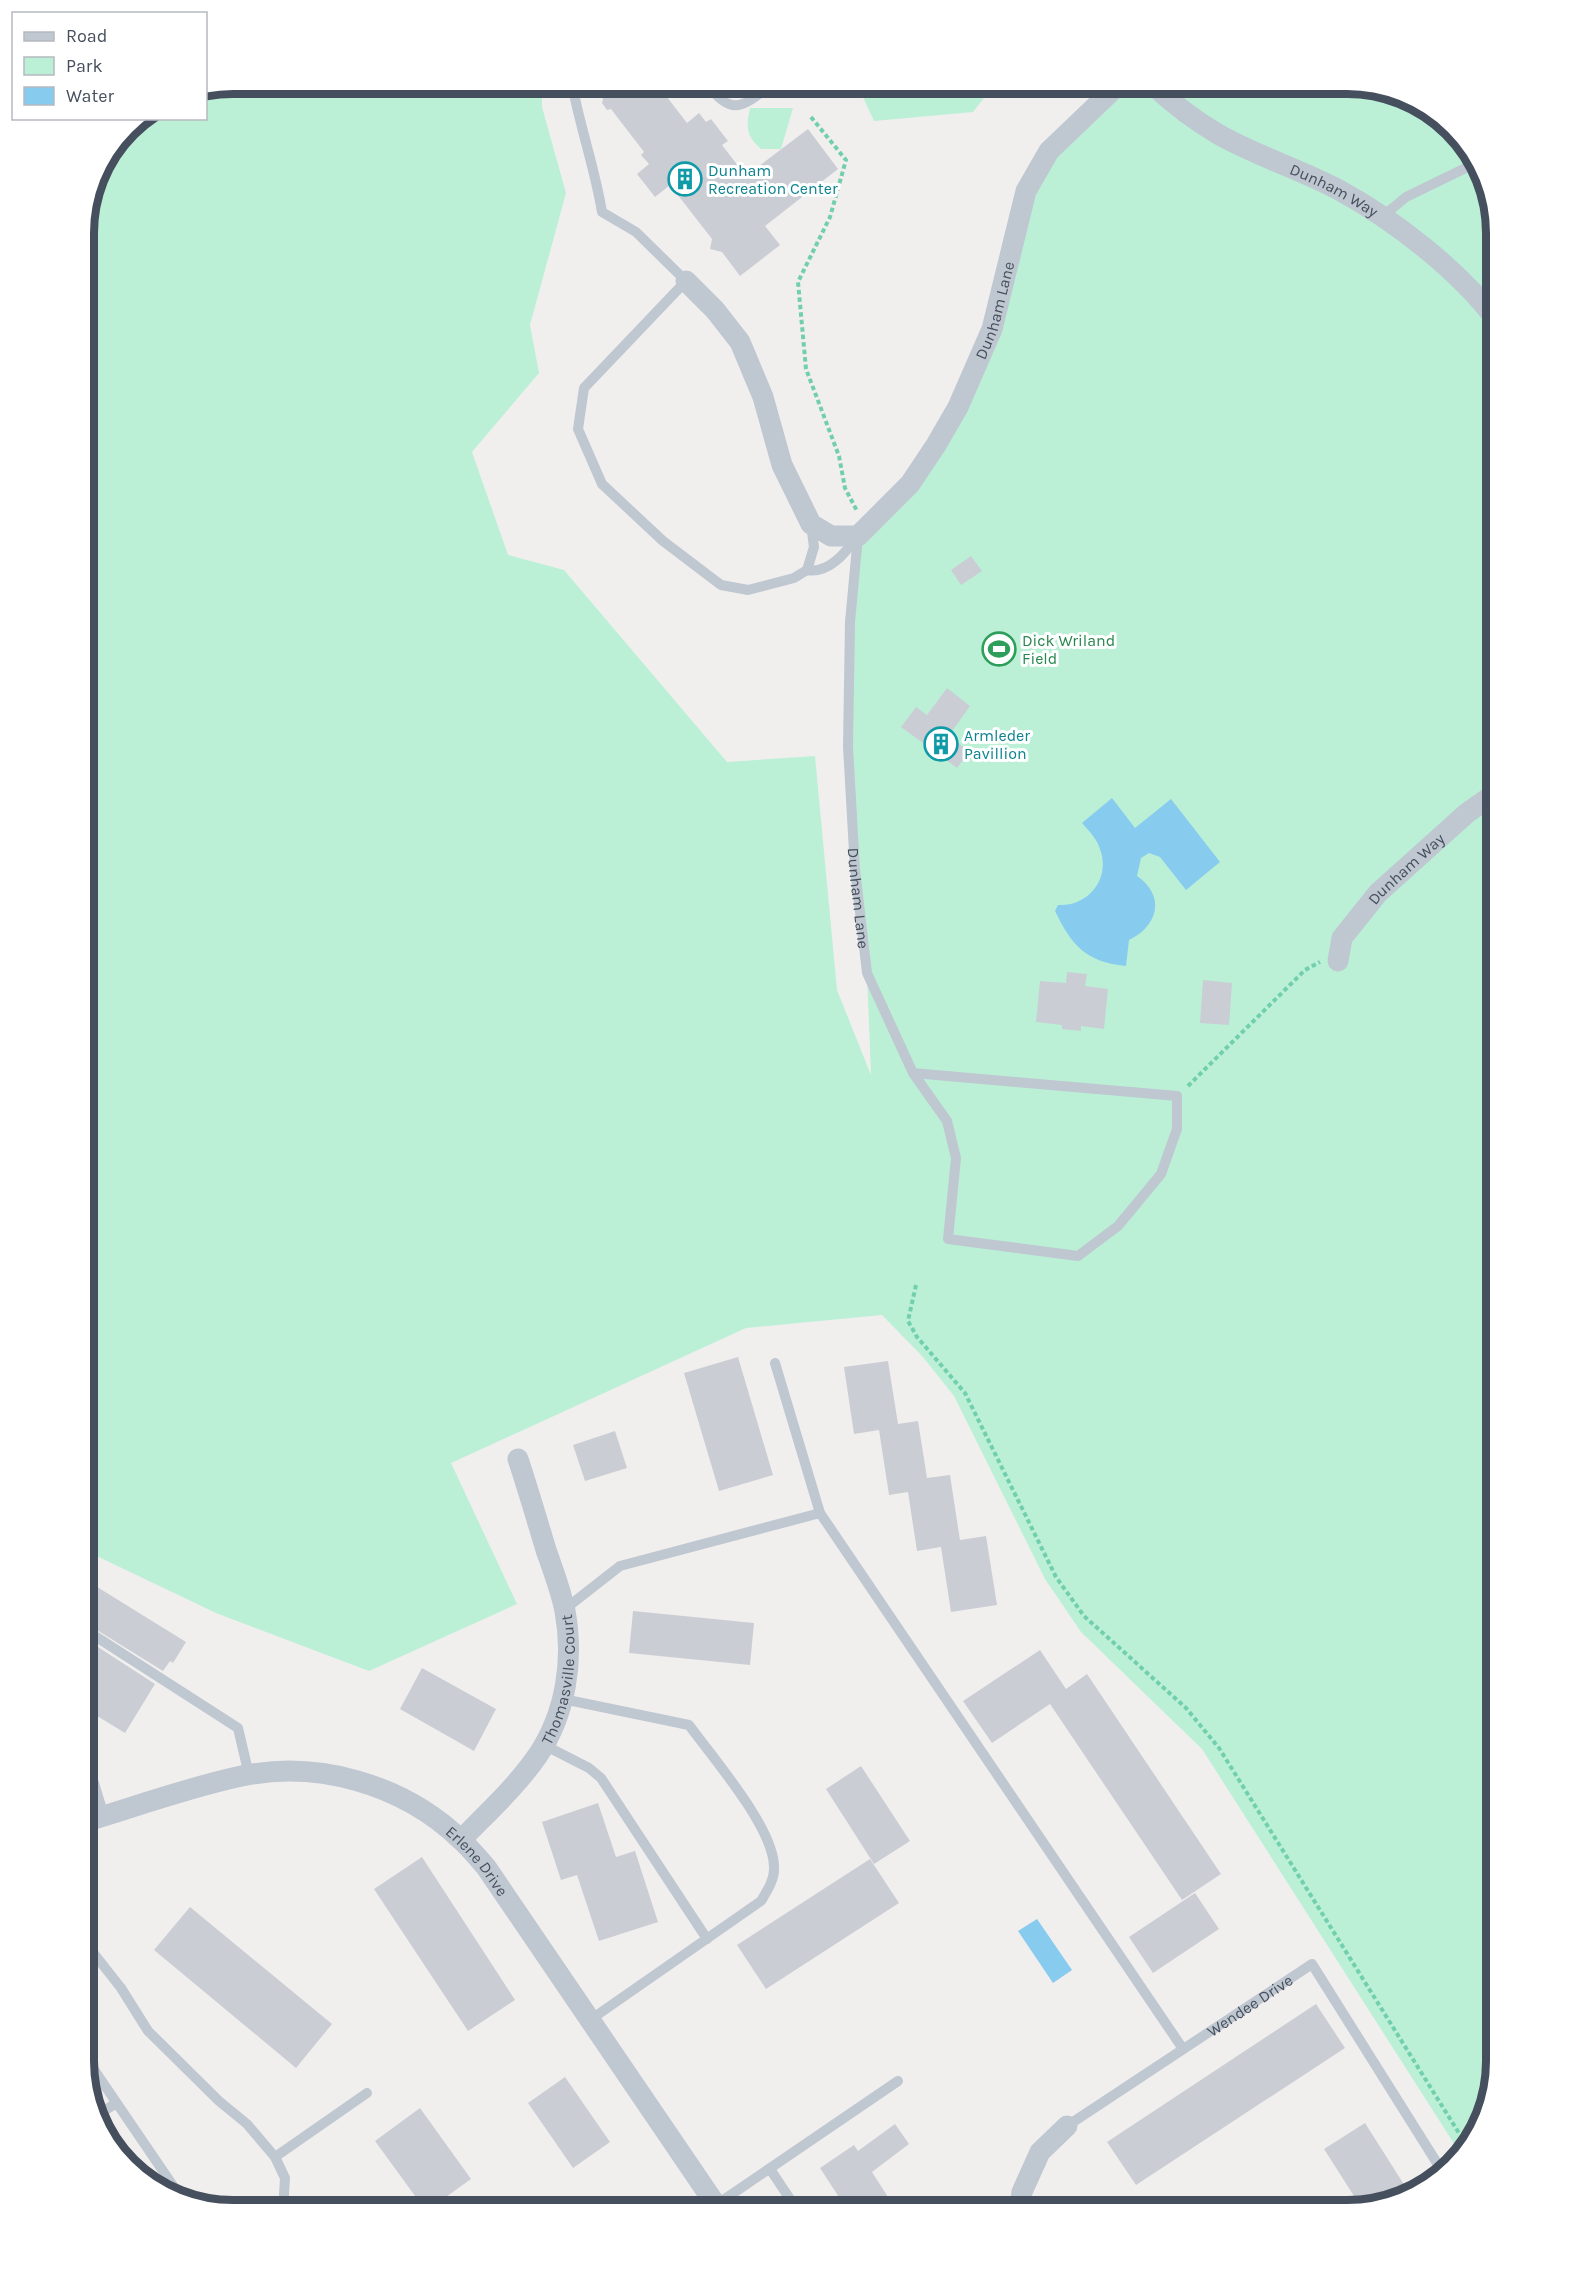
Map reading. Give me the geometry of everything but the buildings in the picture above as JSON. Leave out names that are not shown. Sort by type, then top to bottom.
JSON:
[{"type":"street","name":"Dunham Lane","points":[[859,526],[910,484],[936,445],[958,406],[992,329],[1026,191],[1049,150],[1108,95]]},
{"type":"street","name":"Dunham Way","points":[[1165,95],[1186,113],[1219,135],[1338,189],[1397,226],[1441,262],[1486,305]]},
{"type":"street","points":[[686,281],[715,310],[740,342],[763,397],[782,465],[811,524],[831,536],[859,526]]},
{"type":"street","name":"Dunham Way","points":[[1338,961],[1342,938],[1378,893],[1467,813],[1486,800]]},
{"type":"street","name":"Thomasville Court","points":[[461,1840],[527,1771],[544,1745],[553,1728],[563,1699],[568,1669],[569,1639],[565,1610],[518,1459]]},
{"type":"street","name":"Erlene Drive","points":[[94,1819],[237,1777],[296,1771],[336,1775],[401,1797],[434,1818],[461,1840],[486,1867],[713,2200]]},
{"type":"street","name":"Wendee Drive","points":[[1020,2200],[1040,2152],[1067,2126]]},
{"type":"lane","points":[[574,94],[580,128],[596,177],[602,212],[636,232],[686,281],[585,388],[578,429],[602,484],[663,540],[721,585],[748,590],[794,578],[807,570],[814,547],[811,524]]},
{"type":"lane","points":[[715,94],[731,106],[743,105],[758,94]]},
{"type":"lane","points":[[1382,217],[1406,197],[1469,166]]},
{"type":"lane","points":[[807,570],[816,572],[839,560],[859,526]]},
{"type":"lane","name":"Dunham Lane","points":[[859,526],[850,622],[848,747],[856,880],[867,973],[914,1073],[947,1121],[956,1158],[948,1239],[1078,1256],[1118,1226],[1161,1174],[1178,1129],[1177,1096]]},
{"type":"lane","points":[[914,1073],[1177,1096]]},
{"type":"lane","points":[[775,1363],[820,1513],[1183,2049]]},
{"type":"lane","points":[[565,1610],[620,1566],[820,1513]]},
{"type":"lane","points":[[94,1636],[238,1728],[249,1775]]},
{"type":"lane","points":[[563,1699],[689,1725],[759,1821],[773,1854],[775,1869],[770,1886],[761,1901],[590,2020]]},
{"type":"lane","points":[[544,1745],[589,1768],[601,1778],[707,1939]]},
{"type":"lane","points":[[94,1954],[121,1988],[148,2031],[219,2101],[247,2124],[275,2157],[285,2178],[284,2200]]},
{"type":"lane","name":"Wendee Drive","points":[[1067,2126],[1312,1964],[1439,2166]]},
{"type":"lane","points":[[95,2072],[174,2187]]},
{"type":"lane","points":[[729,2200],[898,2081]]},
{"type":"lane","points":[[275,2157],[367,2093]]},
{"type":"lane","points":[[104,2111],[116,2103]]},
{"type":"lane","points":[[770,2169],[791,2200]]},
{"type":"path","points":[[811,117],[846,160],[831,217],[798,282],[806,369],[839,456],[845,488],[859,526]]},
{"type":"path","points":[[1177,1096],[1198,1078],[1305,970],[1319,962],[1338,961]]},
{"type":"path","points":[[916,1285],[908,1320],[917,1336],[965,1393],[1056,1577],[1084,1616],[1186,1708],[1219,1748],[1463,2139]]},
{"type":"green space","points":[[234,94],[542,94],[542,107],[566,193],[530,325],[539,373],[472,452],[508,555],[564,570],[727,762],[815,756],[837,990],[871,1075],[867,973],[848,747],[858,536],[958,407],[1026,191],[1110,95],[1356,95],[1392,102],[1425,118],[1439,129],[1463,156],[1476,180],[1482,198],[1486,234],[1486,2061],[1482,2097],[1476,2115],[1458,2146],[1457,2148],[1202,1749],[1081,1632],[1045,1579],[954,1396],[922,1356],[882,1315],[746,1328],[451,1463],[517,1604],[369,1671],[216,1613],[94,1555],[95,225],[99,198],[105,180],[123,149],[153,120],[207,120],[207,97]]},
{"type":"green space","points":[[862,95],[987,95],[973,112],[874,121]]},
{"type":"green space","points":[[750,108],[793,108],[781,149],[761,149],[752,140],[748,131]]},
{"type":"water","points":[[1112,798],[1135,828],[1171,799],[1220,862],[1186,890],[1160,857],[1149,853],[1141,858],[1137,876],[1152,892],[1155,910],[1147,927],[1129,940],[1126,966],[1100,961],[1082,950],[1074,943],[1055,911],[1058,905],[1079,901],[1087,896],[1099,880],[1103,860],[1100,849],[1095,838],[1082,823]]},
{"type":"water","points":[[1037,1919],[1072,1970],[1053,1983],[1018,1931]]},
{"type":"place","name":"Dunham Recreation Center","points":[[685,179]]},
{"type":"place","name":"Dick Wriland Field","points":[[999,649]]},
{"type":"place","name":"Armleder Pavillion","points":[[941,744]]}]
